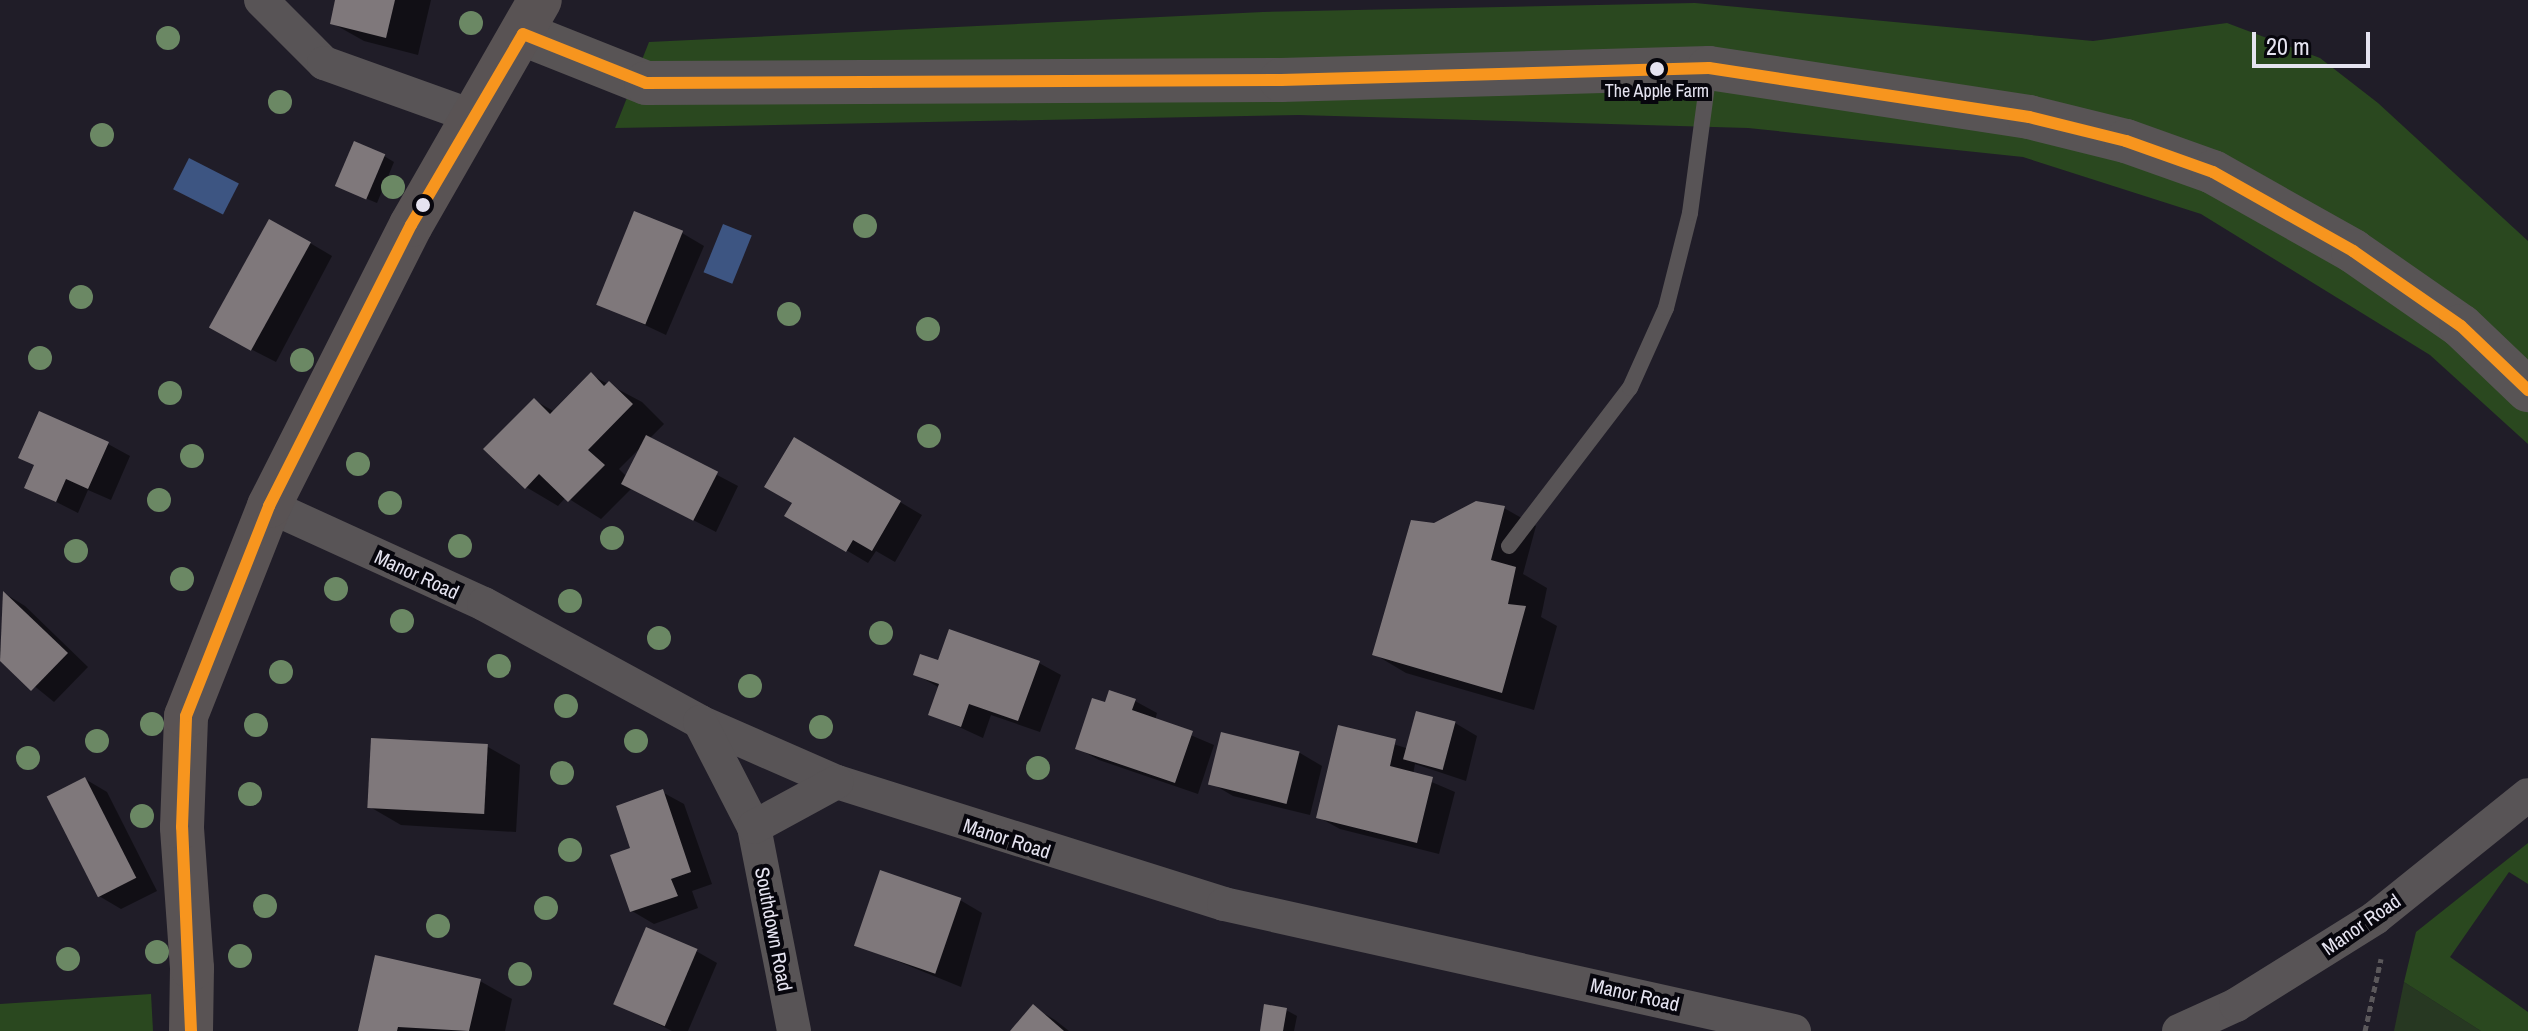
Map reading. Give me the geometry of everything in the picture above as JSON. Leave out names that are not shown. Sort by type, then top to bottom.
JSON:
[{"type":"main road","points":[[191,1031],[192,968],[182,827],[186,716],[269,506],[411,225],[531,17],[646,83],[1281,80],[1709,68],[2029,117],[2126,141],[2213,172],[2353,251],[2461,326],[2528,390]]},
{"type":"street","points":[[261,0],[324,63],[475,117]]},
{"type":"street","name":"Manor Road","points":[[269,506],[484,604],[700,722],[837,782],[1224,904],[1794,1031]]},
{"type":"street","name":"Southdown Road","points":[[700,722],[754,827],[794,1031]]},
{"type":"street","points":[[754,827],[837,782]]},
{"type":"street","name":"Manor Road","points":[[2179,1031],[2236,1005],[2375,918],[2528,795]]},
{"type":"lane","points":[[1509,546],[1630,388],[1666,308],[1690,213],[1709,68]]},
{"type":"path","points":[[2365,1031],[2381,958],[2375,918]]},
{"type":"green space","points":[[1695,3],[2093,41],[2227,23],[2320,58],[2378,103],[2528,241],[2528,444],[2430,355],[2201,214],[2023,157],[1748,128],[1299,115],[615,128],[649,42],[1263,12]]},
{"type":"green space","points":[[2528,843],[2528,884],[2509,872],[2450,957],[2528,1012],[2528,1031],[2481,1031],[2404,982],[2416,932]]},
{"type":"green space","points":[[2404,982],[2481,1031],[2394,1031]]},
{"type":"green space","points":[[151,994],[153,1031],[0,1031],[0,1004]]},
{"type":"water","points":[[189,158],[239,183],[223,215],[173,189]]},
{"type":"water","points":[[723,224],[752,236],[732,284],[704,272]]},
{"type":"building","points":[[335,0],[395,0],[386,38],[330,24]]},
{"type":"building","points":[[354,141],[385,154],[366,199],[335,186]]},
{"type":"building","points":[[634,211],[683,231],[645,324],[596,305]]},
{"type":"building","points":[[269,219],[311,242],[251,351],[209,327]]},
{"type":"building","points":[[591,372],[604,386],[609,381],[633,404],[588,450],[605,465],[568,502],[539,474],[525,489],[483,449],[534,398],[550,414]]},
{"type":"building","points":[[39,411],[109,442],[88,489],[66,479],[56,502],[24,488],[34,465],[18,458]]},
{"type":"building","points":[[646,435],[718,472],[693,521],[621,484]]},
{"type":"building","points":[[794,437],[901,501],[872,551],[853,540],[846,552],[784,516],[792,503],[764,487]]},
{"type":"building","points":[[1476,501],[1505,506],[1491,560],[1516,567],[1508,604],[1526,606],[1502,693],[1372,655],[1411,520],[1434,523]]},
{"type":"building","points":[[3,591],[68,653],[31,691],[0,661]]},
{"type":"building","points":[[949,629],[1040,661],[1018,721],[969,704],[961,727],[928,715],[939,684],[913,675],[920,654],[938,660]]},
{"type":"building","points":[[1109,690],[1136,699],[1132,710],[1193,731],[1175,783],[1075,749],[1092,698],[1105,702]]},
{"type":"building","points":[[1416,711],[1456,722],[1443,770],[1403,759]]},
{"type":"building","points":[[1338,725],[1396,739],[1390,766],[1433,777],[1417,843],[1316,818]]},
{"type":"building","points":[[1221,732],[1300,752],[1287,804],[1208,784]]},
{"type":"building","points":[[371,738],[488,744],[484,814],[367,808]]},
{"type":"building","points":[[85,777],[136,878],[98,897],[47,797]]},
{"type":"building","points":[[663,789],[691,872],[671,879],[678,896],[630,912],[610,855],[630,848],[616,806]]},
{"type":"building","points":[[880,870],[961,898],[935,974],[854,946]]},
{"type":"building","points":[[646,927],[698,949],[665,1026],[613,1004]]},
{"type":"building","points":[[375,955],[481,979],[469,1031],[398,1027],[397,1031],[358,1031]]},
{"type":"building","points":[[1033,1004],[1064,1031],[1010,1031]]},
{"type":"building","points":[[1264,1004],[1287,1008],[1283,1031],[1260,1031]]},
{"type":"transit line","points":[[191,1031],[182,827],[186,716],[269,506],[411,225],[523,34],[646,83],[1281,80],[1709,68],[2029,117],[2126,141],[2213,172],[2353,251],[2461,326],[2528,390]]},
{"type":"place","name":"The Apple Farm","points":[[1657,69]]}]
